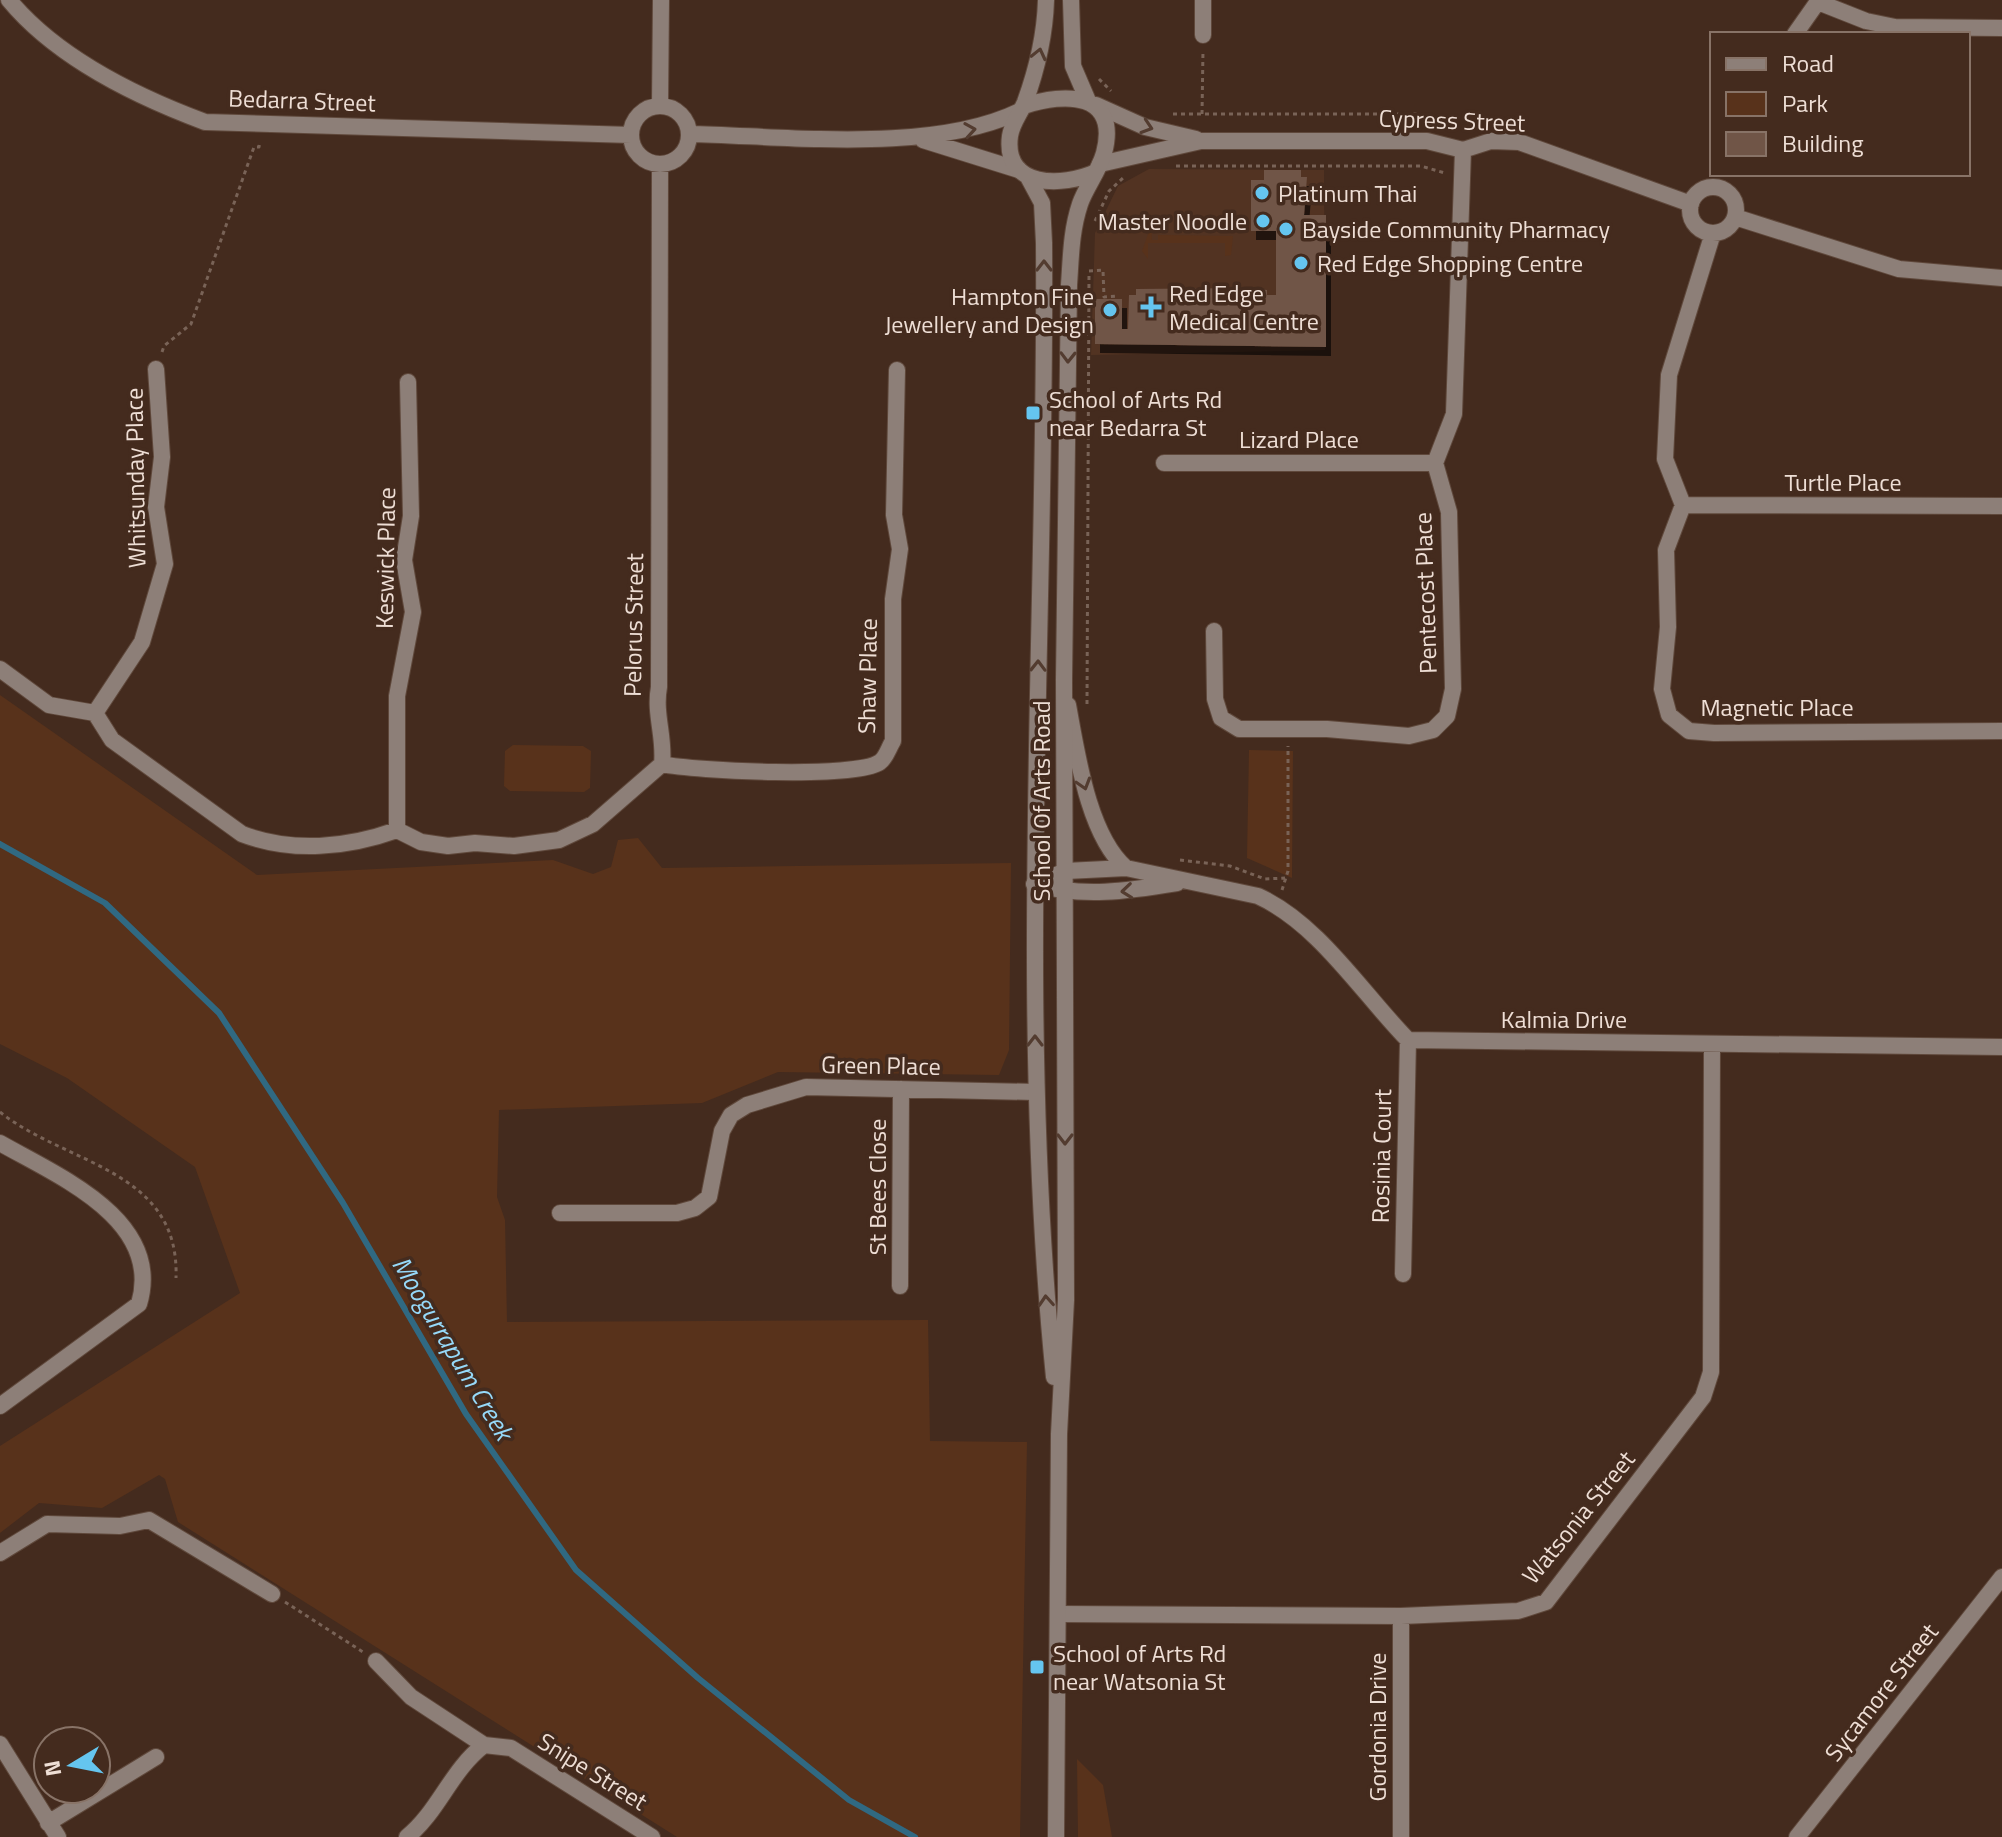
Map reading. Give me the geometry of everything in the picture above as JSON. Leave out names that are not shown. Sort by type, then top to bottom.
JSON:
[{"type":"street","name":"Bedarra Street","points":[[9,0],[51,39],[104,76],[160,105],[205,122],[631,135]]},
{"type":"street","points":[[660,106],[661,0]]},
{"type":"street","points":[[1023,173],[1010,138],[1041,51],[1046,0]]},
{"type":"street","points":[[917,138],[1023,173],[1066,182],[1098,168],[1106,131],[1073,66],[1071,0]]},
{"type":"street","points":[[1203,0],[1203,35]]},
{"type":"street","points":[[1796,32],[1818,1],[1866,21],[1895,27],[2002,28]]},
{"type":"street","points":[[689,134],[917,138],[989,127],[1022,108],[1061,96],[1092,103]]},
{"type":"street","name":"Cypress Street","points":[[1092,103],[1145,127],[1201,141],[1417,141],[1463,150],[1491,141],[1519,142],[1691,204]]},
{"type":"street","points":[[660,106],[677,111],[689,134],[684,152],[660,164],[643,158],[637,152],[631,135],[643,111],[660,106]]},
{"type":"street","name":"Cypress Street","points":[[1098,168],[1201,141]]},
{"type":"street","points":[[1435,463],[1454,414],[1463,150]]},
{"type":"street","name":"Pelorus Street","points":[[660,164],[659,687],[655,708],[664,744],[662,764]]},
{"type":"street","name":"School Of Arts Road","points":[[1056,1837],[1059,1434],[1066,1300],[1064,680],[1069,285],[1073,232],[1081,203],[1098,168]]},
{"type":"street","name":"School Of Arts Road","points":[[1023,173],[1042,203],[1044,258],[1034,884],[1035,1092],[1046,1303],[1059,1434]]},
{"type":"street","points":[[1721,181],[1734,199],[1735,217],[1728,228],[1713,233],[1697,225],[1691,204],[1705,189],[1721,181]]},
{"type":"street","points":[[1735,217],[1899,269],[2002,278]]},
{"type":"street","points":[[1683,505],[1665,459],[1669,375],[1713,233]]},
{"type":"street","name":"Whitsunday Place","points":[[95,713],[142,642],[165,564],[156,507],[162,457],[156,369]]},
{"type":"street","name":"Shaw Place","points":[[662,764],[685,769],[800,771],[864,769],[882,761],[893,741],[893,599],[900,549],[894,515],[897,370]]},
{"type":"street","name":"Keswick Place","points":[[397,830],[397,696],[413,612],[404,560],[411,516],[408,382]]},
{"type":"street","name":"Lizard Place","points":[[1164,463],[1435,463]]},
{"type":"street","name":"Pentecost Place","points":[[1214,631],[1215,699],[1221,718],[1239,729],[1409,736],[1433,730],[1447,716],[1453,689],[1449,512],[1435,463]]},
{"type":"street","name":"Turtle Place","points":[[1683,505],[2002,506]]},
{"type":"street","name":"Magnetic Place","points":[[1683,505],[1666,550],[1668,627],[1662,689],[1669,715],[1689,731],[2002,731]]},
{"type":"street","points":[[0,669],[49,705],[95,713],[112,740],[242,834],[266,843],[343,846],[397,830],[421,842],[448,846],[475,843],[514,846],[559,840],[593,824],[662,764]]},
{"type":"street","points":[[1064,680],[1084,786],[1110,850],[1126,868]]},
{"type":"street","points":[[1034,884],[1066,871],[1126,868],[1224,886],[1278,905],[1323,947],[1408,1040]]},
{"type":"street","points":[[1034,884],[1066,893],[1124,892],[1187,881]]},
{"type":"street","name":"Kalmia Drive","points":[[1408,1040],[2002,1047]]},
{"type":"street","name":"Rosinia Court","points":[[1403,1274],[1408,1040]]},
{"type":"street","name":"Watsonia Street","points":[[1059,1614],[1401,1616],[1518,1611],[1546,1602],[1703,1397],[1711,1372],[1712,1044]]},
{"type":"street","name":"Green Place","points":[[560,1213],[677,1213],[695,1208],[709,1197],[722,1131],[731,1115],[806,1087],[1035,1092]]},
{"type":"street","name":"St Bees Close","points":[[900,1286],[901,1089]]},
{"type":"street","points":[[0,1143],[100,1201],[119,1222],[140,1260],[144,1284],[139,1304],[0,1406]]},
{"type":"street","points":[[0,1553],[47,1524],[120,1526],[149,1520],[272,1594]]},
{"type":"street","name":"Sycamore Street","points":[[1797,1837],[2002,1577]]},
{"type":"street","name":"Gordonia Drive","points":[[1401,1616],[1401,1837]]},
{"type":"street","name":"Snipe Street","points":[[376,1661],[411,1697],[484,1745],[511,1748],[652,1837]]},
{"type":"street","points":[[0,1744],[53,1830],[156,1757]]},
{"type":"street","points":[[407,1837],[427,1816],[465,1760],[484,1745]]},
{"type":"path","points":[[1202,114],[1203,35]]},
{"type":"path","points":[[1099,78],[1120,97]]},
{"type":"path","points":[[1167,114],[1418,114],[1417,141]]},
{"type":"path","points":[[156,369],[164,346],[191,324],[254,147],[259,147],[264,122]]},
{"type":"path","points":[[1089,271],[1103,270],[1104,297],[1118,296]]},
{"type":"path","points":[[1278,905],[1288,871],[1288,729]]},
{"type":"path","points":[[0,1112],[43,1140],[120,1174],[147,1196],[163,1218],[172,1243],[176,1278]]},
{"type":"path","points":[[272,1594],[376,1661]]},
{"type":"shaded area","points":[[1149,169],[1324,170],[1325,350],[1091,355],[1095,233],[1118,186]]},
{"type":"green space","points":[[1151,226],[1152,240],[1158,240],[1158,235],[1233,236],[1231,255],[1225,256],[1225,243],[1148,243],[1148,259],[1142,251]]},
{"type":"green space","points":[[0,695],[257,875],[553,860],[593,874],[611,867],[618,840],[638,838],[662,868],[1011,863],[1009,1050],[999,1075],[778,1072],[702,1103],[499,1110],[497,1197],[505,1220],[507,1322],[928,1320],[930,1441],[1027,1442],[1020,1837],[677,1837],[178,1522],[165,1479],[159,1475],[102,1508],[39,1503],[0,1533],[0,1446],[240,1293],[195,1167],[67,1078],[0,1044]]},
{"type":"green space","points":[[513,745],[583,746],[591,751],[590,788],[584,792],[510,791],[504,786],[505,751]]},
{"type":"green space","points":[[1249,750],[1293,751],[1292,878],[1247,858]]},
{"type":"green space","points":[[1077,1759],[1103,1785],[1112,1837],[1078,1837]]},
{"type":"building","name":"Red Edge Shopping Centre","points":[[1264,170],[1301,170],[1301,177],[1307,177],[1304,215],[1326,215],[1326,347],[1095,344],[1095,299],[1122,299],[1122,329],[1128,329],[1129,295],[1136,295],[1136,289],[1247,288],[1267,290],[1267,295],[1276,295],[1276,231],[1251,231],[1251,180],[1264,180]]},
{"type":"waterway","name":"Moogurrapum Creek","points":[[0,844],[105,903],[219,1013],[343,1203],[466,1414],[576,1570],[698,1678],[849,1800],[915,1837]]},
{"type":"place","name":"Platinum Thai","points":[[1262,193]]},
{"type":"place","name":"Master Noodle","points":[[1263,221]]},
{"type":"place","name":"Bayside Community Pharmacy","points":[[1286,229]]},
{"type":"place","name":"Red Edge Shopping Centre","points":[[1301,263]]},
{"type":"place","name":"Red Edge Medical Centre","points":[[1151,307]]},
{"type":"place","name":"Hampton Fine Jewellery and Design","points":[[1110,310]]},
{"type":"place","name":"School of Arts Rd near Bedarra St","points":[[1033,413]]},
{"type":"place","name":"School of Arts Rd near Watsonia St","points":[[1037,1667]]}]
